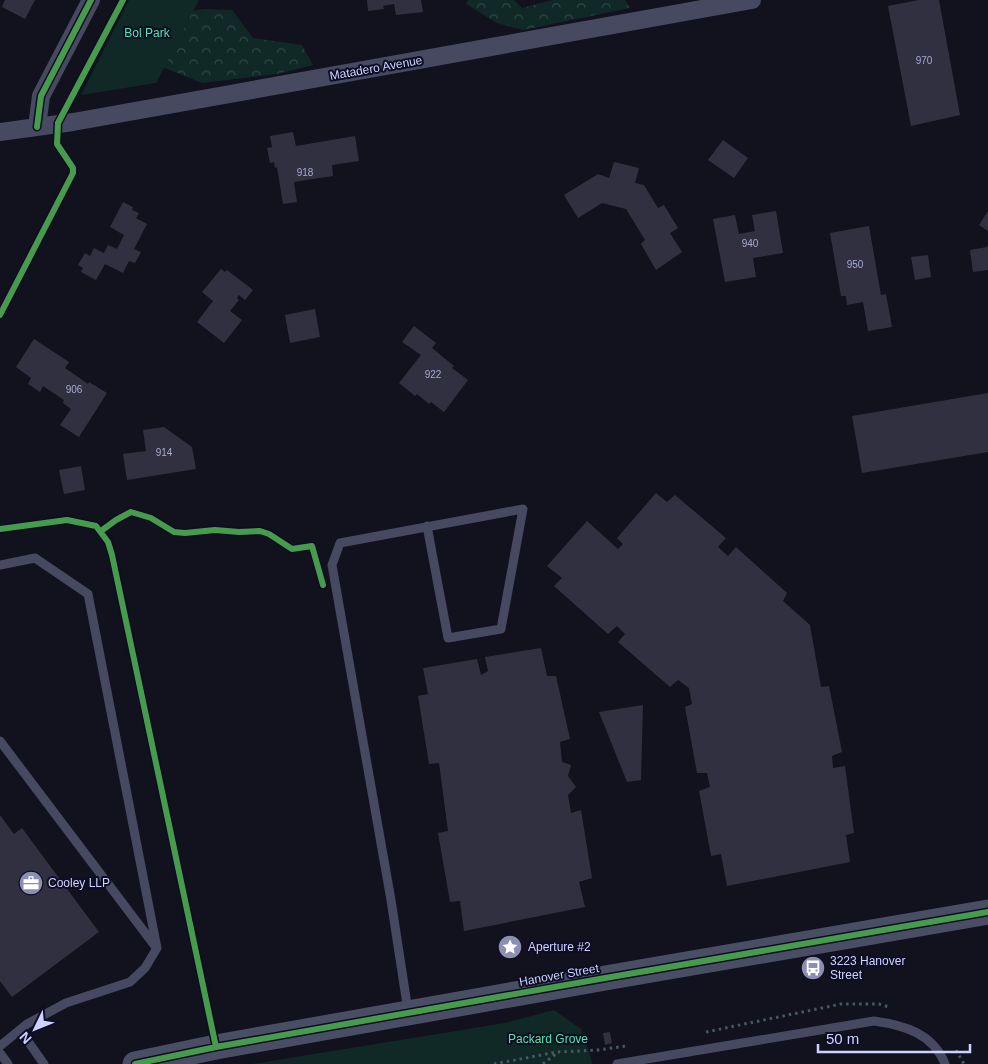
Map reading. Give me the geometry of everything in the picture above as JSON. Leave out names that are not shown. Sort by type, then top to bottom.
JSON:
[{"type":"street","points":[[37,127],[41,96],[91,0]]},
{"type":"street","name":"Matadero Avenue","points":[[0,132],[249,91],[752,0]]},
{"type":"street","name":"Hanover Street","points":[[135,1064],[216,1047],[988,912]]},
{"type":"lane","points":[[408,1014],[391,900],[332,565],[340,543],[427,526],[523,509],[501,629],[448,638],[427,526]]},
{"type":"lane","points":[[0,565],[35,558],[88,594],[157,948],[145,968],[130,982],[66,1003],[27,1024],[0,1046]]},
{"type":"lane","points":[[0,740],[157,948]]},
{"type":"lane","points":[[617,1064],[874,1021],[897,1024],[922,1034],[941,1054],[945,1064]]},
{"type":"lane","points":[[20,1030],[44,1064]]},
{"type":"lane","points":[[0,1053],[8,1064]]},
{"type":"path","points":[[494,1064],[557,1052],[598,1050],[621,1046]]},
{"type":"path","points":[[543,1064],[557,1052]]},
{"type":"green space","name":"Bol Park","points":[[129,0],[199,0],[156,83],[81,95]]},
{"type":"green space","points":[[468,0],[514,0],[522,8],[553,0],[625,0],[630,8],[523,30],[497,23],[466,4]]},
{"type":"green space","points":[[204,9],[232,10],[253,38],[302,45],[313,65],[277,74],[202,83],[150,62],[173,14]]},
{"type":"green space","name":"Packard Grove","points":[[554,1010],[581,1029],[592,1064],[252,1064],[505,1023]]},
{"type":"building","points":[[5,0],[35,0],[25,19],[2,7]]},
{"type":"building","points":[[367,0],[421,0],[423,12],[396,15],[394,4],[383,6],[384,9],[368,11]]},
{"type":"building","points":[[919,0],[939,0],[960,115],[911,126],[888,6]]},
{"type":"building","points":[[293,132],[296,146],[355,136],[359,161],[332,165],[333,176],[294,182],[297,202],[283,204],[277,167],[275,168],[274,162],[270,163],[267,148],[272,147],[270,136]]},
{"type":"building","points":[[723,140],[748,158],[734,178],[708,160]]},
{"type":"building","points":[[614,162],[639,168],[635,183],[644,185],[658,208],[664,205],[678,228],[670,233],[682,252],[656,270],[641,244],[645,240],[626,209],[602,203],[578,218],[564,195],[598,174],[609,178]]},
{"type":"building","points":[[123,202],[133,207],[132,210],[139,213],[136,218],[147,224],[134,249],[141,252],[135,263],[129,261],[123,273],[105,264],[96,280],[81,272],[83,268],[78,265],[85,253],[90,256],[94,248],[104,253],[108,245],[117,249],[124,235],[110,227]]},
{"type":"building","points":[[776,211],[783,253],[753,258],[756,277],[725,282],[713,219],[735,215],[739,234],[755,231],[752,215]]},
{"type":"building","points":[[988,211],[988,231],[979,225]]},
{"type":"building","points":[[869,226],[881,295],[886,294],[892,327],[868,331],[863,302],[847,305],[846,296],[841,296],[830,233]]},
{"type":"building","points":[[988,245],[988,270],[973,272],[970,250],[987,247]]},
{"type":"building","points":[[928,255],[931,277],[915,280],[911,257]]},
{"type":"building","points":[[221,269],[225,272],[227,270],[253,290],[245,300],[239,295],[237,298],[239,300],[230,311],[242,320],[224,343],[197,322],[213,301],[202,292]]},
{"type":"building","points":[[315,309],[320,337],[290,343],[285,315]]},
{"type":"building","points":[[414,326],[436,343],[432,348],[454,366],[452,368],[468,380],[444,412],[431,402],[429,404],[417,394],[415,396],[399,383],[421,355],[402,342]]},
{"type":"building","points":[[34,339],[69,362],[65,368],[88,384],[89,382],[107,393],[79,437],[60,425],[71,409],[63,403],[64,400],[43,386],[40,392],[28,384],[31,378],[16,367]]},
{"type":"building","points":[[988,393],[988,452],[862,473],[852,416]]},
{"type":"building","points":[[164,427],[192,447],[196,469],[127,480],[123,454],[146,451],[143,430]]},
{"type":"building","points":[[81,466],[85,490],[64,494],[59,470]]},
{"type":"building","points":[[656,493],[667,502],[675,495],[726,538],[718,547],[728,556],[736,547],[787,593],[783,601],[810,625],[821,687],[829,686],[842,752],[832,756],[833,768],[845,766],[854,833],[846,835],[850,862],[727,886],[721,854],[711,856],[699,791],[710,787],[707,773],[697,773],[685,707],[692,704],[689,688],[678,680],[670,687],[618,642],[625,634],[617,626],[608,634],[554,586],[562,578],[547,566],[587,521],[618,549],[623,544],[617,538]]},
{"type":"building","points":[[541,648],[547,676],[556,676],[570,739],[560,742],[562,762],[571,765],[568,776],[576,787],[568,795],[571,813],[581,810],[592,878],[579,882],[585,907],[464,931],[460,901],[450,902],[438,833],[448,831],[439,763],[429,764],[418,696],[428,694],[423,668],[477,659],[481,675],[488,671],[485,657]]},
{"type":"building","points":[[643,705],[641,780],[627,782],[599,712]]},
{"type":"building","name":"Cooley LLP","points":[[0,815],[14,834],[22,828],[99,932],[12,997],[0,981]]},
{"type":"building","points":[[610,1032],[612,1043],[605,1045],[603,1033]]},
{"type":"cycle path","points":[[37,127],[41,96],[91,0]]},
{"type":"cycle path","points":[[0,315],[73,173],[73,168],[57,144],[58,123],[123,0]]},
{"type":"cycle path","points":[[101,531],[131,512],[151,518],[174,532],[185,533],[215,530],[260,531],[269,534],[292,549],[312,546],[323,585]]},
{"type":"cycle path","points":[[0,529],[67,520],[96,526],[108,542],[216,1047]]},
{"type":"cycle path","points":[[135,1064],[216,1047],[988,912]]},
{"type":"place","name":"Cooley LLP","points":[[31,883]]},
{"type":"place","name":"Aperture #2","points":[[510,947]]},
{"type":"place","name":"3223 Hanover Street","points":[[813,968]]}]
